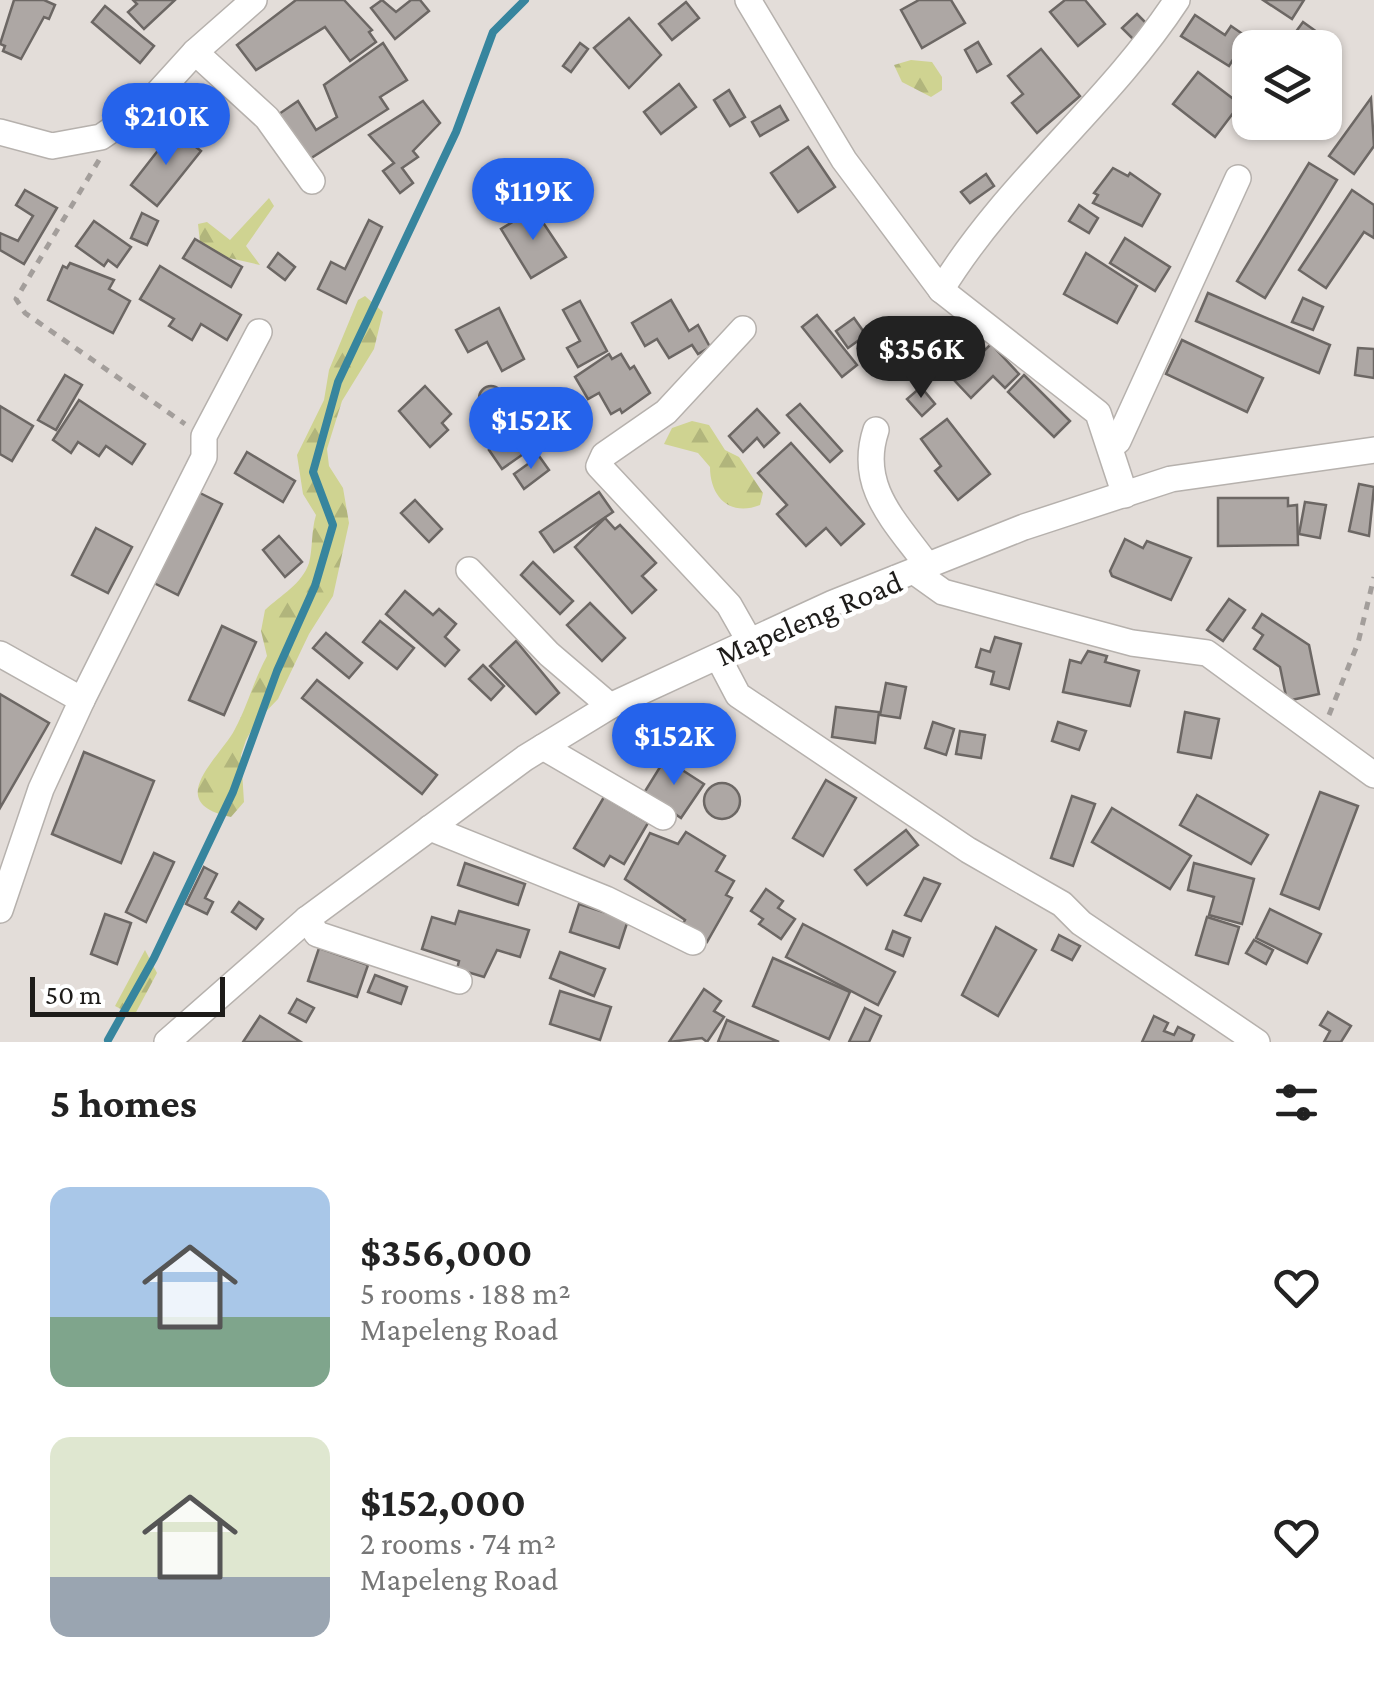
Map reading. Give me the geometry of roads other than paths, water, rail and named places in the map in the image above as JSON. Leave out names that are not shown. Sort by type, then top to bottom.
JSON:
[{"type":"street","points":[[0,132],[52,146],[102,137],[146,106],[195,52],[254,0]]},
{"type":"street","points":[[748,0],[844,160],[941,290],[1098,413],[1125,496]]},
{"type":"street","points":[[941,290],[999,205],[1147,45],[1177,0]]},
{"type":"street","points":[[195,52],[267,118],[312,181]]},
{"type":"street","points":[[1110,447],[1118,441],[1238,178]]},
{"type":"street","points":[[743,329],[706,374],[666,412],[604,455],[599,466],[729,605],[750,642]]},
{"type":"street","points":[[0,910],[42,789],[204,456],[204,436],[259,332]]},
{"type":"street","points":[[876,430],[870,448],[870,479],[921,568],[943,592],[1132,643],[1207,654],[1374,775]]},
{"type":"street","name":"Mapeleng Road","points":[[170,1041],[307,919],[542,747],[610,706],[921,568],[1024,527],[1171,479],[1234,466],[1374,450]]},
{"type":"street","points":[[469,570],[549,654],[610,706]]},
{"type":"street","points":[[0,654],[82,700]]},
{"type":"street","points":[[718,657],[738,695],[834,764],[968,850],[1062,904],[1080,922],[1257,1042]]},
{"type":"street","points":[[542,747],[663,818]]},
{"type":"street","points":[[430,828],[606,899],[693,942]]},
{"type":"street","points":[[307,919],[317,934],[459,980]]},
{"type":"waterway","points":[[108,1040],[154,958],[233,792],[277,671],[315,586],[333,525],[313,472],[338,382],[456,132],[493,32],[525,0]]}]
